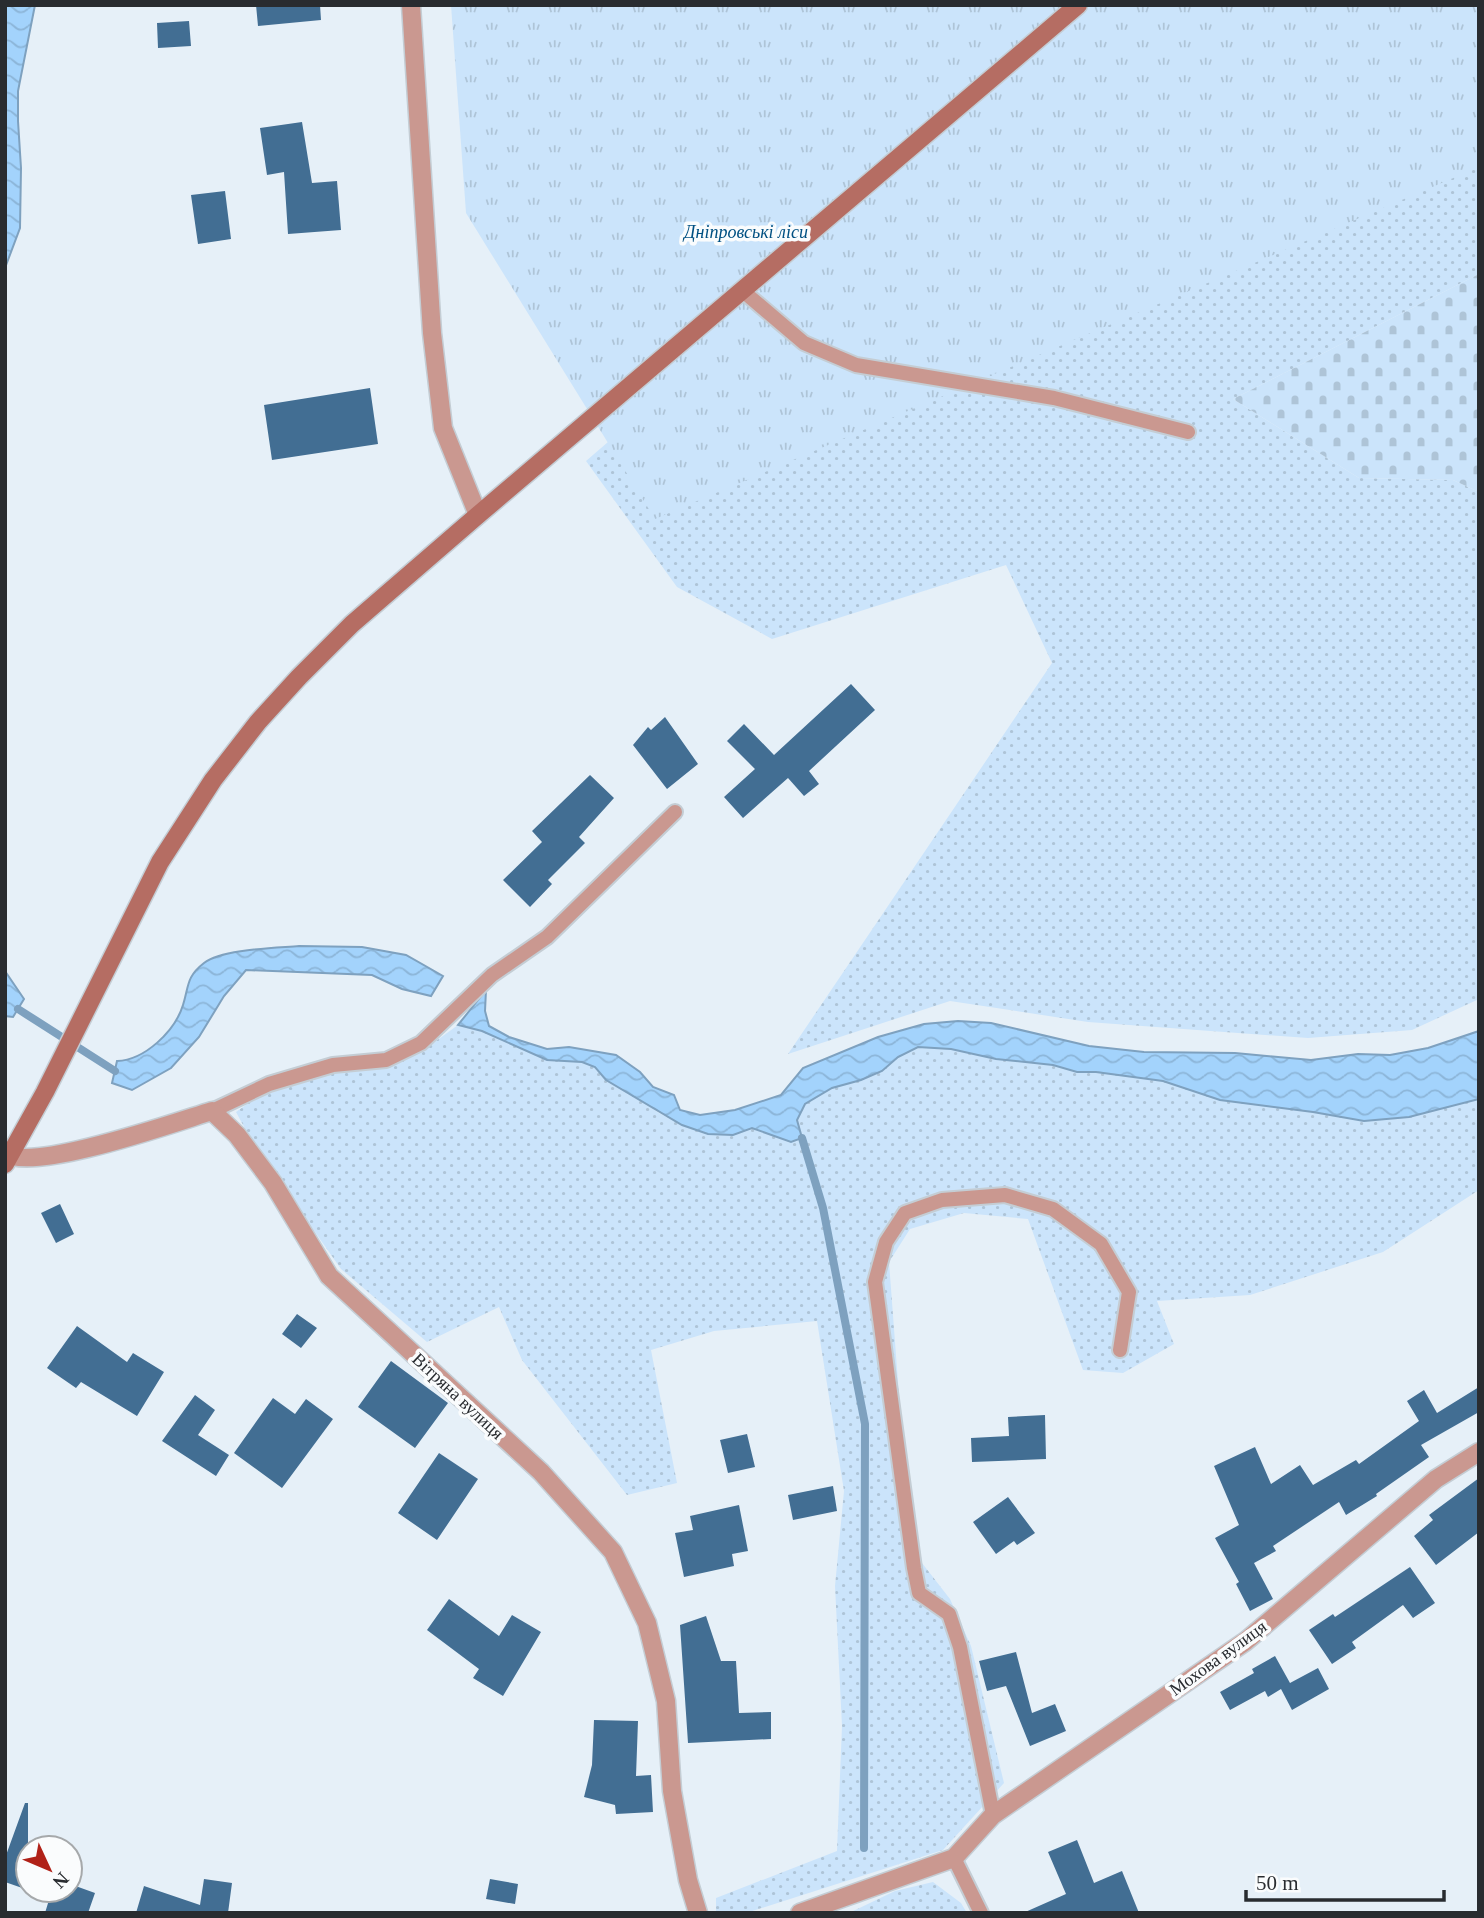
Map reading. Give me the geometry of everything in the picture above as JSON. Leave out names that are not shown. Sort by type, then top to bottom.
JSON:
[{"type":"main road","points":[[7,1158],[45,1092],[160,862],[213,780],[258,722],[352,624],[1078,5]]},
{"type":"street","points":[[411,5],[432,333],[443,428],[478,515]]},
{"type":"street","points":[[7,1158],[40,1158],[104,1144],[212,1111]]},
{"type":"street","name":"Вітряна вулиця","points":[[212,1111],[237,1135],[273,1183],[329,1276],[541,1472],[613,1552],[647,1623],[666,1700],[672,1791],[688,1880],[698,1913]]},
{"type":"street","name":"Мохова вулиця","points":[[954,1857],[993,1815],[1246,1641],[1436,1479],[1479,1452]]},
{"type":"street","points":[[800,1913],[954,1857]]},
{"type":"lane","points":[[744,292],[804,343],[856,365],[1054,398],[1188,432]]},
{"type":"lane","points":[[212,1111],[269,1084],[333,1065],[386,1060],[421,1043],[492,975],[547,937],[675,812]]},
{"type":"lane","points":[[993,1815],[960,1647],[949,1614],[919,1593],[914,1567],[875,1282],[886,1242],[905,1213],[942,1200],[1005,1195],[1053,1209],[1101,1244],[1129,1293],[1119,1350]]},
{"type":"lane","points":[[954,1857],[981,1913]]},
{"type":"green space","name":"Дніпровські ліси","points":[[451,5],[1479,5],[1479,167],[655,519],[466,213]]},
{"type":"green space","points":[[1115,5],[1479,5],[1479,274],[1233,399],[1359,478],[1453,480],[1479,492],[1479,999],[1412,1030],[1308,1038],[1088,1022],[950,1001],[788,1054],[1052,663],[1006,565],[772,639],[677,587],[586,461]]},
{"type":"green space","points":[[1479,274],[1479,492],[1453,480],[1359,478],[1233,399]]},
{"type":"green space","points":[[458,1025],[482,1031],[547,1060],[582,1062],[595,1067],[606,1080],[659,1113],[682,1125],[709,1134],[733,1135],[752,1128],[797,1120],[805,1104],[832,1088],[882,1071],[898,1057],[918,1047],[951,1049],[996,1059],[1053,1065],[1077,1072],[1163,1081],[1220,1100],[1364,1121],[1409,1117],[1479,1099],[1479,1190],[1383,1252],[1250,1295],[1157,1301],[1174,1344],[1123,1373],[1083,1370],[1028,1219],[964,1213],[910,1229],[889,1262],[901,1422],[922,1563],[950,1599],[971,1646],[1004,1783],[943,1850],[746,1913],[716,1913],[716,1898],[837,1851],[842,1726],[835,1586],[844,1491],[817,1321],[714,1331],[651,1350],[677,1483],[627,1495],[522,1360],[499,1307],[427,1342],[341,1269],[255,1147],[236,1112],[258,1096],[297,1082],[418,1054]]},
{"type":"green space","points":[[933,1882],[961,1903],[967,1913],[849,1913],[895,1891]]},
{"type":"water","points":[[5,5],[35,5],[18,91],[20,228],[5,268]]},
{"type":"water","points":[[299,946],[362,947],[406,955],[443,976],[431,996],[402,989],[372,975],[246,970],[224,996],[199,1037],[171,1068],[132,1090],[112,1083],[117,1061],[148,1050],[173,1025],[183,1005],[191,977],[204,963],[212,958],[236,952]]},
{"type":"water","points":[[5,971],[24,999],[13,1017],[5,1016]]},
{"type":"water","points":[[486,990],[485,1011],[489,1026],[509,1037],[547,1049],[569,1047],[616,1055],[640,1072],[653,1087],[674,1095],[680,1110],[700,1115],[735,1110],[781,1095],[803,1068],[878,1037],[924,1024],[958,1021],[991,1023],[1089,1046],[1144,1052],[1235,1053],[1311,1060],[1358,1054],[1390,1055],[1428,1048],[1479,1031],[1479,1099],[1409,1117],[1364,1121],[1220,1100],[1163,1081],[1077,1072],[1053,1065],[996,1059],[951,1049],[918,1047],[898,1057],[882,1071],[832,1088],[805,1104],[797,1120],[802,1138],[791,1142],[752,1128],[733,1135],[708,1134],[682,1125],[606,1080],[595,1067],[582,1062],[547,1060],[482,1031],[458,1025]]},
{"type":"building","points":[[256,5],[320,5],[321,20],[258,26]]},
{"type":"building","points":[[189,21],[191,46],[158,48],[157,23]]},
{"type":"building","points":[[302,122],[312,183],[337,181],[341,230],[288,234],[284,172],[267,175],[260,128]]},
{"type":"building","points":[[225,191],[231,239],[198,244],[191,195]]},
{"type":"building","points":[[370,388],[378,444],[272,460],[264,405]]},
{"type":"building","points":[[851,684],[875,710],[809,771],[819,784],[804,796],[788,778],[743,818],[724,797],[755,769],[727,741],[744,724],[774,755]]},
{"type":"building","points":[[665,717],[698,764],[667,789],[633,745],[648,727],[651,730]]},
{"type":"building","points":[[590,775],[614,798],[579,837],[585,843],[548,880],[552,884],[530,907],[503,880],[542,842],[532,831]]},
{"type":"building","points":[[60,1204],[74,1234],[56,1243],[41,1213]]},
{"type":"building","points":[[297,1314],[317,1328],[301,1348],[282,1334]]},
{"type":"building","points":[[77,1326],[127,1362],[133,1353],[164,1372],[137,1416],[81,1382],[76,1388],[47,1368]]},
{"type":"building","points":[[391,1361],[448,1403],[415,1448],[358,1407]]},
{"type":"building","points":[[1479,1387],[1479,1412],[1421,1445],[1429,1457],[1376,1494],[1377,1496],[1346,1515],[1339,1502],[1273,1546],[1276,1551],[1254,1563],[1273,1599],[1250,1611],[1236,1584],[1239,1582],[1215,1538],[1239,1525],[1214,1466],[1255,1447],[1271,1484],[1300,1465],[1313,1485],[1356,1460],[1359,1464],[1419,1421],[1407,1401],[1424,1390],[1437,1413]]},
{"type":"building","points":[[195,1395],[215,1410],[198,1435],[229,1455],[216,1476],[162,1441]]},
{"type":"building","points":[[273,1398],[295,1414],[306,1399],[333,1419],[282,1488],[234,1453]]},
{"type":"building","points":[[1045,1415],[1046,1459],[972,1462],[971,1438],[1009,1436],[1008,1417]]},
{"type":"building","points":[[747,1434],[755,1467],[728,1473],[720,1440]]},
{"type":"building","points":[[439,1453],[478,1479],[437,1540],[398,1513]]},
{"type":"building","points":[[1479,1478],[1479,1532],[1436,1565],[1414,1536],[1433,1520],[1429,1515]]},
{"type":"building","points":[[833,1486],[837,1511],[793,1520],[788,1495]]},
{"type":"building","points":[[1008,1497],[1035,1533],[1017,1545],[1014,1541],[996,1554],[973,1522]]},
{"type":"building","points":[[739,1505],[748,1551],[732,1554],[734,1566],[684,1577],[675,1533],[693,1530],[690,1516]]},
{"type":"building","points":[[1410,1567],[1435,1603],[1413,1618],[1403,1605],[1352,1642],[1356,1648],[1332,1664],[1309,1630],[1333,1614],[1335,1617]]},
{"type":"building","points":[[449,1599],[499,1636],[512,1615],[541,1632],[503,1696],[473,1678],[479,1669],[427,1630]]},
{"type":"building","points":[[706,1616],[721,1661],[736,1661],[739,1713],[771,1712],[771,1739],[688,1743],[680,1625]]},
{"type":"building","points":[[1016,1652],[1032,1713],[1055,1704],[1066,1731],[1030,1746],[1006,1686],[987,1691],[979,1661]]},
{"type":"building","points":[[1275,1656],[1290,1683],[1318,1668],[1329,1689],[1292,1710],[1281,1689],[1268,1697],[1265,1691],[1230,1710],[1220,1692],[1254,1673],[1252,1669]]},
{"type":"building","points":[[594,1720],[638,1721],[636,1776],[651,1775],[653,1812],[616,1814],[615,1805],[584,1797],[592,1765]]},
{"type":"building","points":[[25,1803],[28,1803],[28,1834],[14,1834],[14,1885],[5,1882],[5,1858]]},
{"type":"building","points":[[1077,1840],[1094,1883],[1122,1871],[1139,1913],[1023,1913],[1066,1894],[1048,1852]]},
{"type":"building","points":[[204,1879],[232,1883],[228,1913],[136,1913],[144,1886],[200,1905]]},
{"type":"building","points":[[490,1879],[518,1884],[515,1904],[486,1899]]},
{"type":"building","points":[[84,1889],[95,1893],[88,1913],[45,1913],[48,1904],[84,1904]]},
{"type":"waterway","points":[[18,1009],[115,1071]]},
{"type":"waterway","points":[[802,1138],[823,1208],[865,1424],[864,1848]]}]
